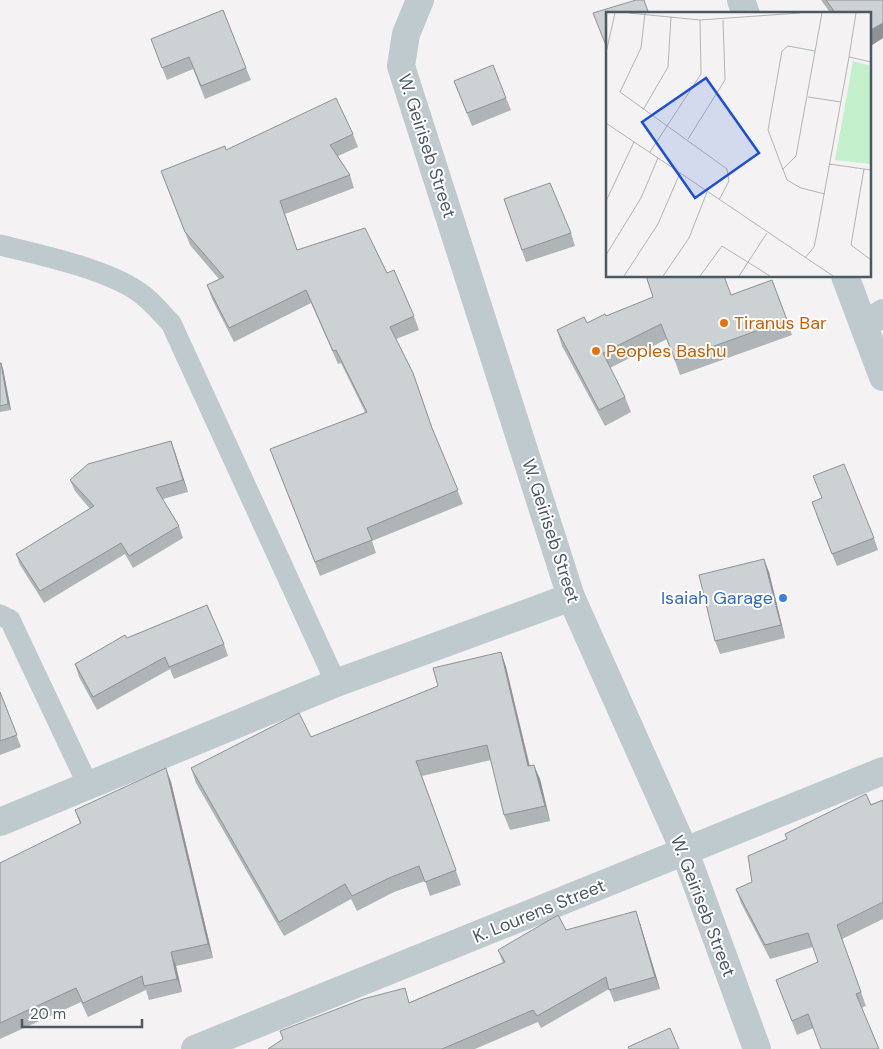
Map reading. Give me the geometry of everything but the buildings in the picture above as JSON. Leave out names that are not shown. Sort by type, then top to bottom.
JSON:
[{"type":"street","name":"W. Geiriseb Street","points":[[420,0],[406,34],[401,66],[571,597],[685,852],[757,1049]]},
{"type":"street","points":[[741,0],[745,12]]},
{"type":"street","points":[[846,278],[873,319],[883,377]]},
{"type":"street","points":[[0,822],[336,683],[571,597]]},
{"type":"street","name":"K. Lourens Street","points":[[195,1049],[883,771]]},
{"type":"lane","points":[[0,245],[45,256],[112,277],[144,295],[171,323],[336,683]]},
{"type":"lane","points":[[0,615],[10,620],[88,785]]},
{"type":"place","name":"Tiranus Bar","points":[[724,323]]},
{"type":"place","name":"Peoples Bashu","points":[[596,351]]},
{"type":"place","name":"Isaiah Garage","points":[[783,598]]}]
